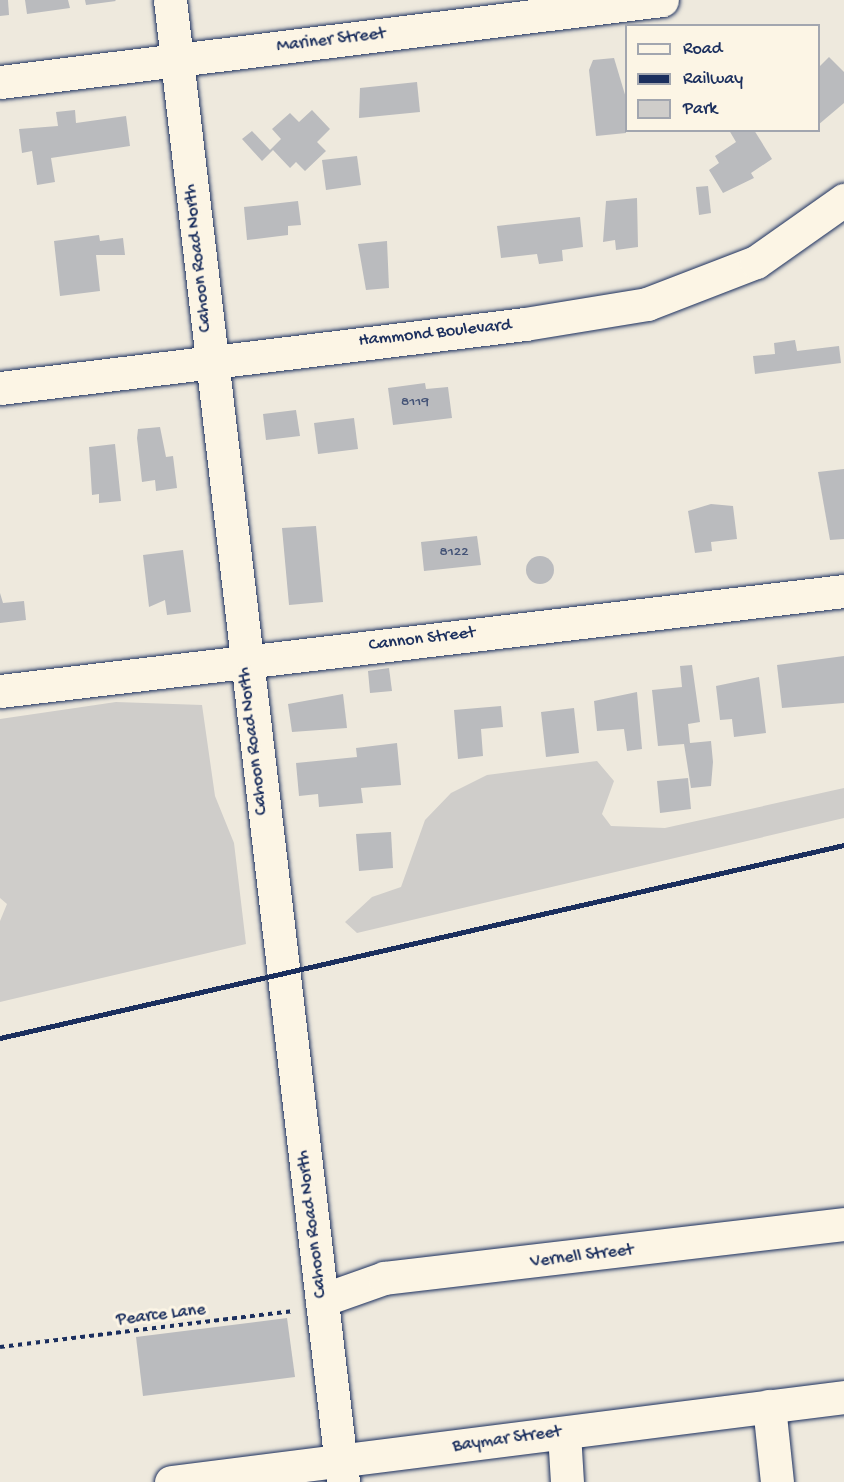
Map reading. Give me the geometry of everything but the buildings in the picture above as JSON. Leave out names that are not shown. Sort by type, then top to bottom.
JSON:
[{"type":"street","name":"Cahoon Road North","points":[[170,0],[244,661],[342,1472]]},
{"type":"street","name":"Mariner Street","points":[[0,82],[177,58],[663,0]]},
{"type":"street","name":"Hammond Boulevard","points":[[0,388],[210,360],[525,324],[647,304],[756,262],[844,200]]},
{"type":"street","name":"Cannon Street","points":[[0,691],[844,591]]},
{"type":"street","name":"Vernell Street","points":[[322,1300],[384,1278],[844,1224]]},
{"type":"street","name":"Baymar Street","points":[[171,1482],[393,1469],[564,1433],[844,1396]]},
{"type":"street","points":[[770,1406],[777,1482]]},
{"type":"street","points":[[564,1433],[567,1482]]},
{"type":"path","name":"Pearce Lane","points":[[0,1347],[175,1329],[299,1310],[322,1300]]},
{"type":"green space","points":[[116,702],[202,705],[215,796],[234,843],[246,944],[0,1002],[0,921],[7,904],[0,898],[0,719]]},
{"type":"green space","points":[[597,761],[614,781],[602,814],[611,826],[665,828],[844,788],[844,818],[357,933],[345,922],[372,897],[401,887],[425,820],[451,793],[487,775]]},
{"type":"railway","points":[[0,1038],[844,845]]}]
